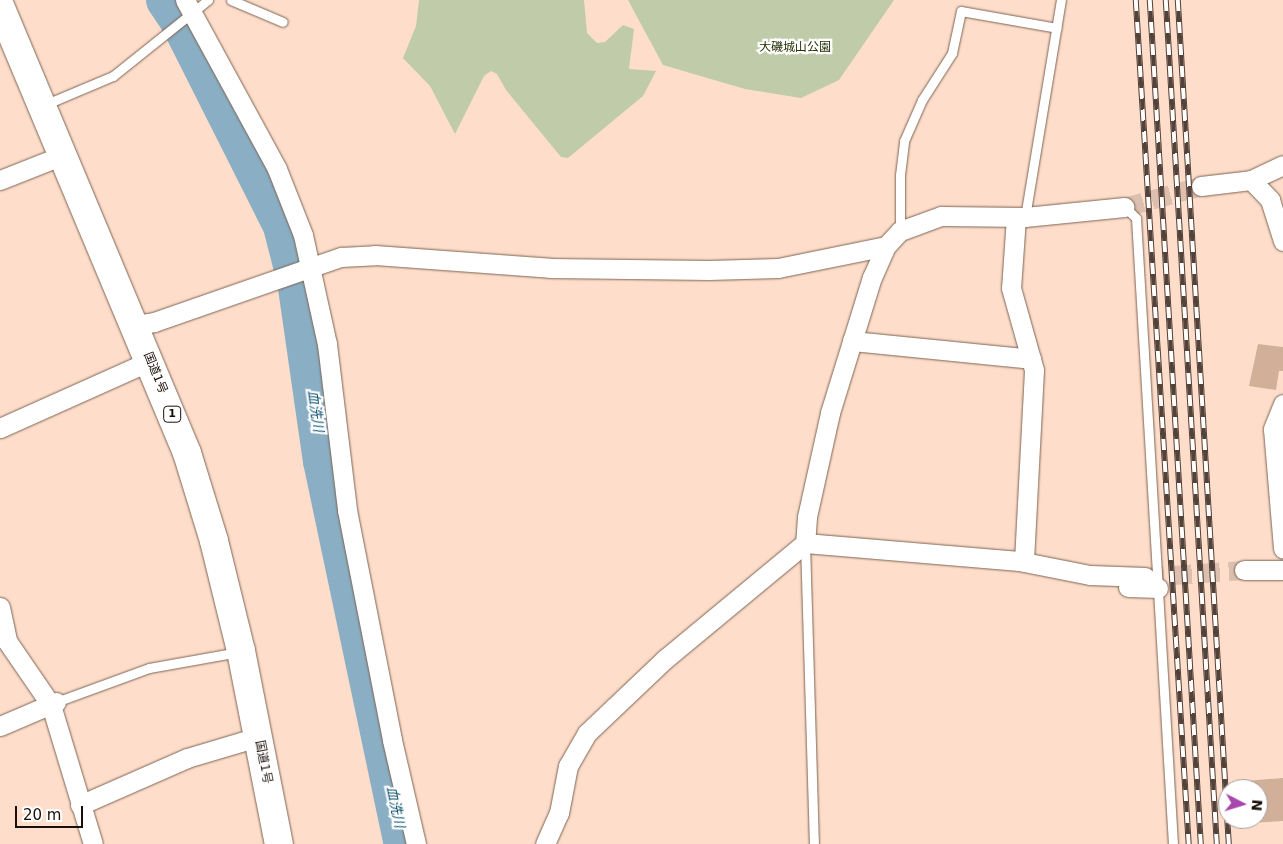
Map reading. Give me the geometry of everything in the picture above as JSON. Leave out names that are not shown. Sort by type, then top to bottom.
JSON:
[{"type":"highway","name":"国道1号","points":[[0,6],[43,105],[62,155],[136,324],[187,453],[214,541],[241,651],[279,844]]},
{"type":"street","points":[[188,8],[277,168],[303,235],[308,267],[327,344],[347,510],[392,740],[416,844]]},
{"type":"street","points":[[0,180],[62,155]]},
{"type":"street","points":[[1201,186],[1251,180],[1283,165]]},
{"type":"street","points":[[1251,180],[1270,200],[1283,241]]},
{"type":"street","points":[[805,543],[806,517],[830,414],[852,341],[872,277],[886,246],[900,231],[941,216],[1020,217],[1125,207]]},
{"type":"street","points":[[1020,217],[1011,288],[1034,370],[1024,562]]},
{"type":"street","points":[[136,324],[154,322],[341,257],[375,255],[550,268],[768,268],[886,246]]},
{"type":"street","points":[[852,341],[1031,359]]},
{"type":"street","points":[[0,428],[150,361]]},
{"type":"street","points":[[1283,404],[1272,429],[1283,549]]},
{"type":"street","points":[[545,844],[560,813],[568,766],[587,733],[650,672],[805,543],[1024,562],[1090,574],[1151,582]]},
{"type":"street","points":[[1244,570],[1283,570]]},
{"type":"street","points":[[0,607],[7,641],[53,704],[80,805],[93,844]]},
{"type":"street","points":[[0,726],[53,704]]},
{"type":"street","points":[[80,805],[187,758],[258,737]]},
{"type":"lane","points":[[43,105],[113,76],[156,44],[188,8],[208,0]]},
{"type":"lane","points":[[234,0],[283,22]]},
{"type":"lane","points":[[1020,217],[1061,0]]},
{"type":"lane","points":[[900,231],[900,175],[904,141],[922,100],[952,53],[961,12],[1057,28]]},
{"type":"lane","points":[[1125,207],[1136,218],[1151,582],[1173,844]]},
{"type":"lane","points":[[805,543],[814,844]]},
{"type":"lane","points":[[53,704],[149,668],[241,651]]},
{"type":"green space","points":[[419,0],[584,0],[587,33],[597,43],[605,42],[623,25],[634,29],[629,69],[656,71],[643,96],[568,158],[561,157],[506,90],[497,74],[491,71],[484,76],[455,134],[430,86],[403,58],[416,26]]},
{"type":"green space","name":"大磯城山公園","points":[[628,0],[894,0],[839,80],[801,98],[745,89],[663,65]]},
{"type":"building","points":[[1258,344],[1283,347],[1283,371],[1279,371],[1276,390],[1249,386]]},
{"type":"building","points":[[1283,778],[1283,821],[1268,822],[1268,779]]},
{"type":"waterway","name":"血洗川","points":[[166,0],[180,21],[283,226],[297,281],[323,461],[404,844]]},
{"type":"tunnel","points":[[1125,207],[1201,186]]},
{"type":"tunnel","points":[[1145,577],[1244,570]]},
{"type":"railway","points":[[1136,0],[1189,844]]},
{"type":"railway","points":[[1150,0],[1201,844]]},
{"type":"railway","points":[[1166,0],[1217,844]]},
{"type":"railway","points":[[1178,0],[1229,844]]}]
